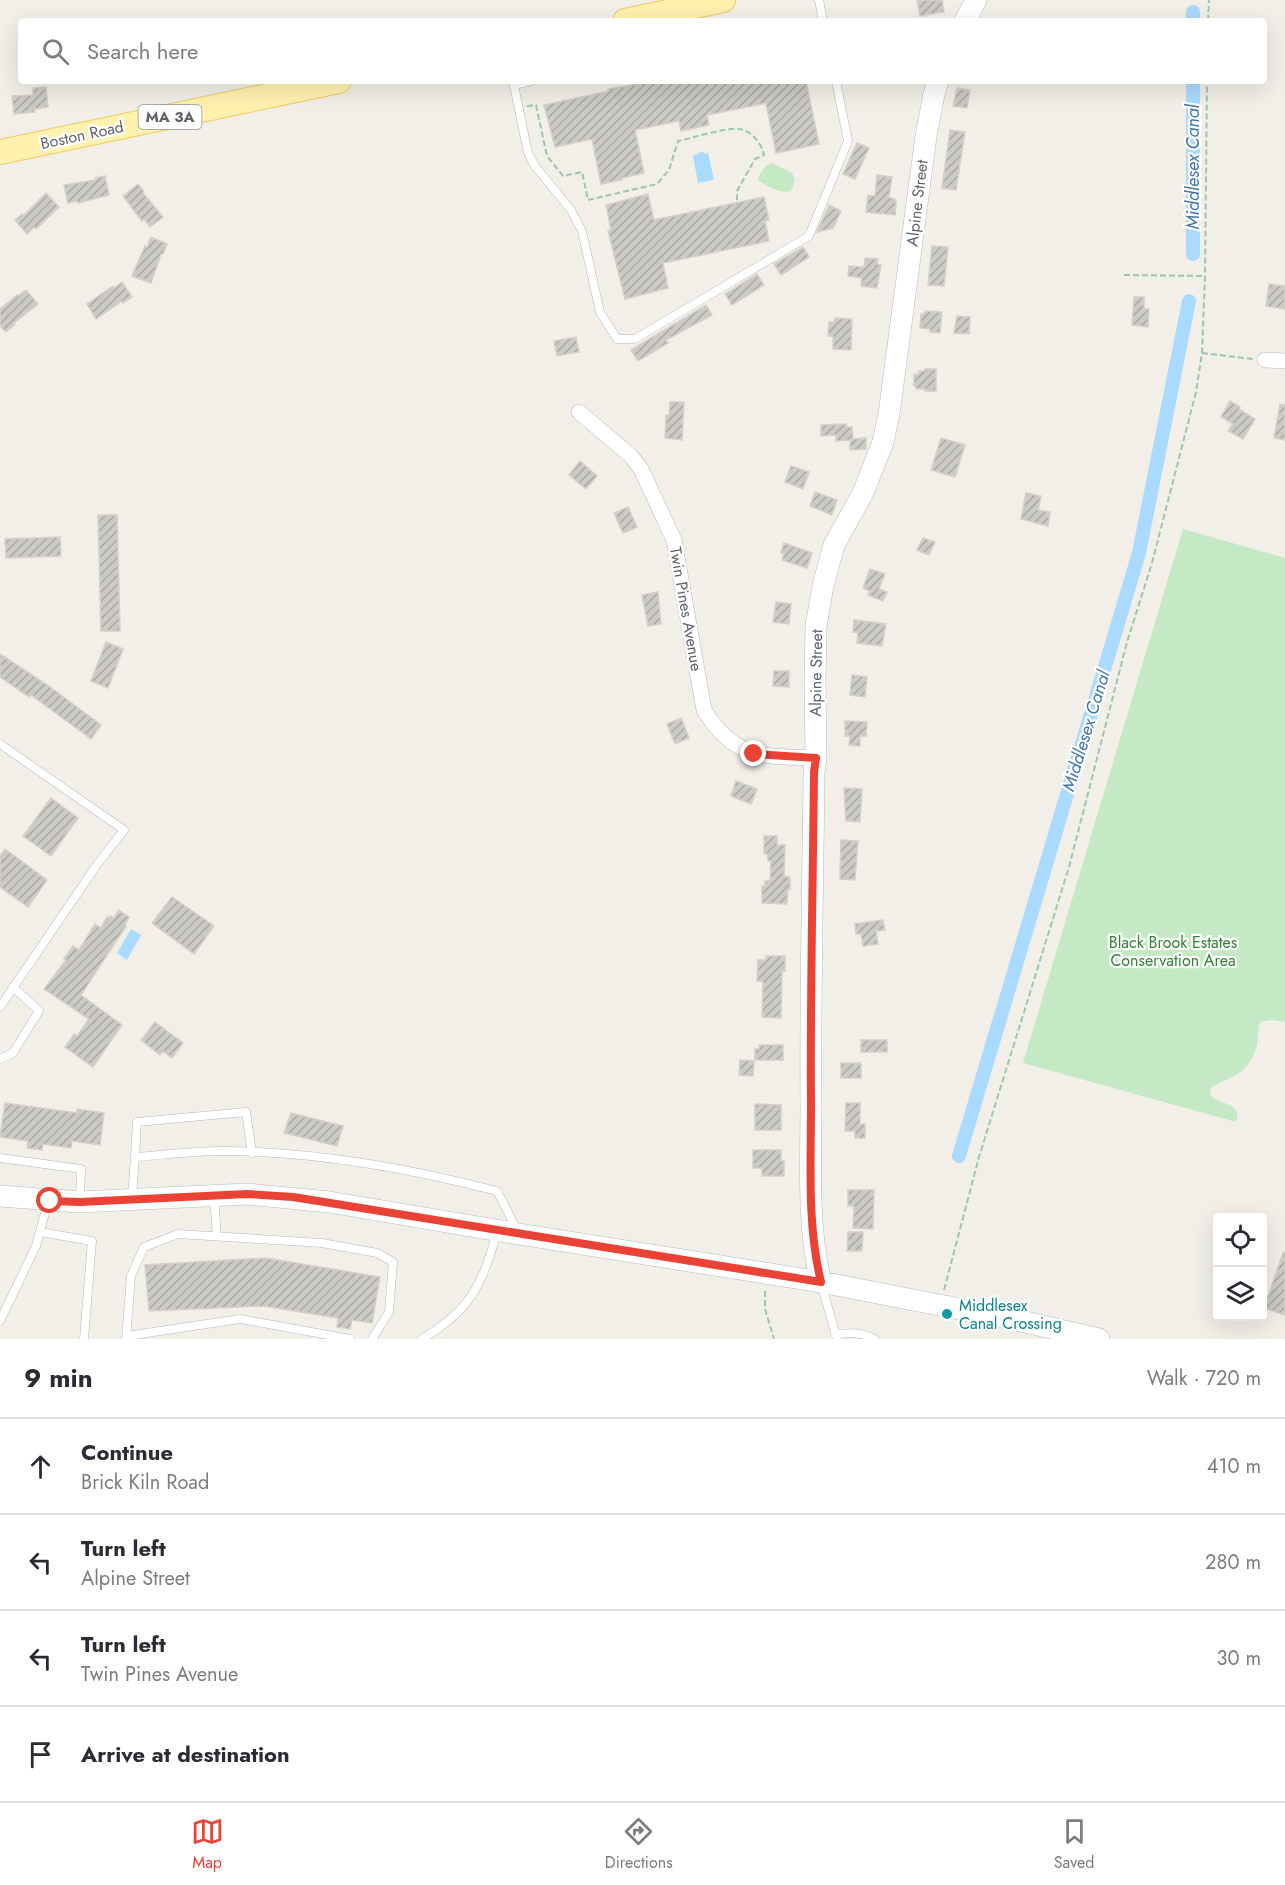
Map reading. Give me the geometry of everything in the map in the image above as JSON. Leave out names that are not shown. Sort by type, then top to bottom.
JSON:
[{"type":"main road","points":[[639,18],[723,0]]},
{"type":"main road","name":"Boston Road","points":[[0,152],[325,84]]},
{"type":"street","points":[[967,18],[976,0]]},
{"type":"street","name":"Alpine Street","points":[[821,1282],[814,1248],[811,1119],[810,972],[816,758],[814,681],[816,626],[823,585],[834,546],[863,493],[883,442],[895,377],[926,136],[937,84]]},
{"type":"street","points":[[1265,360],[1285,361]]},
{"type":"street","name":"Twin Pines Avenue","points":[[579,412],[631,456],[641,469],[674,540],[704,710],[716,729],[734,745],[754,754],[816,758]]},
{"type":"street","points":[[0,1196],[80,1202],[214,1194],[293,1197],[821,1282],[940,1304],[1099,1339]]},
{"type":"lane","points":[[819,0],[822,18]]},
{"type":"lane","points":[[514,84],[528,153],[535,166],[572,210],[582,231],[600,312],[617,339],[635,339],[809,236],[848,141],[837,84]]},
{"type":"lane","points":[[0,744],[124,830],[96,866],[0,1007]]},
{"type":"lane","points":[[0,1059],[13,1053],[39,1011],[14,987]]},
{"type":"lane","points":[[132,1199],[137,1122],[246,1112],[252,1153]]},
{"type":"lane","points":[[135,1157],[220,1151],[319,1156],[445,1177],[497,1191],[519,1234]]},
{"type":"lane","points":[[0,1158],[81,1169],[80,1202]]},
{"type":"lane","points":[[214,1194],[217,1236]]},
{"type":"lane","points":[[0,1321],[36,1246],[48,1201]]},
{"type":"lane","points":[[422,1339],[459,1312],[474,1294],[487,1268],[497,1231]]},
{"type":"lane","points":[[40,1232],[92,1242],[84,1339]]},
{"type":"lane","points":[[350,1339],[240,1319],[126,1337],[131,1276],[144,1247],[178,1234],[322,1243],[377,1253],[393,1262],[389,1312],[372,1339]]},
{"type":"lane","points":[[821,1282],[836,1337],[851,1332],[875,1339]]},
{"type":"path","points":[[1208,18],[1209,0]]},
{"type":"path","points":[[940,1304],[979,1157],[1069,867],[1127,642],[1152,563],[1188,428],[1202,353],[1205,276],[1206,84]]},
{"type":"path","points":[[519,107],[536,105],[547,156],[562,176],[582,172],[588,200],[657,184],[669,170],[678,141],[740,129],[752,135],[761,144],[764,154],[755,159],[737,191],[737,205]]},
{"type":"path","points":[[1124,275],[1205,276]]},
{"type":"path","points":[[1202,353],[1265,360]]},
{"type":"path","points":[[765,1273],[765,1309],[774,1339]]},
{"type":"green space","points":[[772,163],[792,173],[795,181],[791,191],[769,187],[758,180],[763,170]]},
{"type":"green space","name":"Black Brook Estates Conservation Area","points":[[1183,529],[1285,558],[1285,1022],[1272,1020],[1260,1022],[1256,1049],[1247,1065],[1238,1074],[1211,1088],[1210,1095],[1233,1107],[1236,1111],[1238,1116],[1236,1122],[1023,1063]]},
{"type":"water","points":[[703,151],[704,154],[708,153],[714,180],[698,183],[693,156]]},
{"type":"water","points":[[131,929],[141,935],[127,960],[117,953]]},
{"type":"building","points":[[942,0],[944,12],[920,16],[917,1]]},
{"type":"building","points":[[639,84],[807,84],[819,144],[776,153],[766,103],[707,115],[709,125],[681,131],[679,121],[635,130],[644,173],[601,184],[592,139],[555,147],[544,105],[609,91],[608,89]]},
{"type":"building","points":[[46,87],[48,107],[34,109],[35,112],[14,114],[12,96],[33,95],[33,88]]},
{"type":"building","points":[[957,88],[970,90],[967,108],[953,106]]},
{"type":"building","points":[[950,130],[965,132],[956,190],[942,188]]},
{"type":"building","points":[[857,143],[869,148],[855,179],[843,174]]},
{"type":"building","points":[[877,175],[892,177],[889,197],[896,200],[895,215],[866,212],[868,195],[875,196]]},
{"type":"building","points":[[105,176],[109,195],[78,203],[77,201],[68,203],[64,185],[96,180],[95,178]]},
{"type":"building","points":[[138,184],[163,217],[150,227],[144,219],[142,221],[123,196]]},
{"type":"building","points":[[46,193],[59,207],[36,229],[34,227],[27,234],[15,220],[22,214],[24,215]]},
{"type":"building","points":[[648,194],[654,220],[764,197],[769,220],[765,221],[769,241],[663,263],[668,288],[625,299],[608,231],[611,230],[606,205]]},
{"type":"building","points":[[829,205],[841,211],[833,228],[817,232]]},
{"type":"building","points":[[151,237],[167,244],[151,283],[132,276]]},
{"type":"building","points":[[932,246],[948,247],[944,286],[928,285]]},
{"type":"building","points":[[803,247],[809,257],[781,275],[774,264]]},
{"type":"building","points":[[865,258],[878,259],[877,264],[881,265],[877,288],[861,286],[862,278],[848,276],[849,266],[864,267]]},
{"type":"building","points":[[757,274],[764,285],[732,305],[725,294]]},
{"type":"building","points":[[122,282],[132,297],[123,303],[122,301],[96,319],[87,304]]},
{"type":"building","points":[[1269,284],[1285,286],[1285,309],[1266,306]]},
{"type":"building","points":[[26,290],[38,304],[6,332],[0,326],[0,309]]},
{"type":"building","points":[[1134,297],[1144,297],[1144,309],[1149,309],[1148,327],[1132,325]]},
{"type":"building","points":[[706,305],[712,315],[666,340],[668,343],[638,361],[631,350]]},
{"type":"building","points":[[925,311],[942,312],[940,333],[920,328],[921,314]]},
{"type":"building","points":[[957,316],[970,317],[969,334],[954,333]]},
{"type":"building","points":[[835,318],[852,319],[851,350],[833,349],[833,336],[828,336],[829,322],[834,322]]},
{"type":"building","points":[[576,337],[579,352],[557,356],[554,341]]},
{"type":"building","points":[[925,369],[936,369],[936,391],[916,389],[914,386],[914,374],[919,374],[919,371],[925,371]]},
{"type":"building","points":[[1230,401],[1255,419],[1243,439],[1228,431],[1233,424],[1221,417]]},
{"type":"building","points":[[670,402],[684,402],[682,440],[665,438],[666,415],[669,415]]},
{"type":"building","points":[[1280,404],[1285,405],[1285,440],[1274,438]]},
{"type":"building","points":[[846,424],[847,427],[852,427],[853,439],[866,438],[866,449],[850,450],[850,440],[836,441],[836,435],[821,436],[821,425]]},
{"type":"building","points":[[941,438],[965,445],[955,477],[931,470]]},
{"type":"building","points":[[580,461],[597,476],[586,489],[569,475]]},
{"type":"building","points":[[791,466],[809,472],[803,489],[785,482]]},
{"type":"building","points":[[815,492],[837,500],[832,515],[810,506]]},
{"type":"building","points":[[1026,493],[1041,496],[1038,510],[1050,512],[1048,526],[1021,519]]},
{"type":"building","points":[[628,507],[637,527],[623,533],[614,513]]},
{"type":"building","points":[[98,515],[117,515],[120,631],[101,631]]},
{"type":"building","points":[[60,537],[61,556],[6,558],[5,539]]},
{"type":"building","points":[[923,538],[935,542],[929,555],[917,550]]},
{"type":"building","points":[[784,543],[812,553],[807,568],[782,560],[784,554],[781,553]]},
{"type":"building","points":[[870,569],[885,574],[879,589],[887,592],[883,601],[868,595],[870,591],[863,588]]},
{"type":"building","points":[[658,592],[661,624],[648,626],[642,595]]},
{"type":"building","points":[[776,602],[791,604],[789,624],[773,622]]},
{"type":"building","points":[[854,620],[886,624],[882,646],[857,643],[858,633],[853,632]]},
{"type":"building","points":[[106,642],[123,649],[108,688],[91,681]]},
{"type":"building","points":[[0,654],[46,684],[101,725],[91,739],[31,695],[29,697],[0,677]]},
{"type":"building","points":[[774,671],[789,671],[789,687],[773,686]]},
{"type":"building","points":[[852,675],[867,677],[865,697],[850,695]]},
{"type":"building","points":[[681,718],[689,738],[675,744],[667,724]]},
{"type":"building","points":[[845,721],[867,722],[866,736],[860,736],[860,746],[849,745],[850,736],[845,736]]},
{"type":"building","points":[[736,781],[757,789],[751,804],[731,796]]},
{"type":"building","points":[[844,788],[862,789],[860,822],[846,821]]},
{"type":"building","points":[[51,798],[78,818],[51,856],[23,836]]},
{"type":"building","points":[[764,836],[777,836],[777,845],[785,845],[784,876],[790,877],[787,904],[762,903],[762,886],[765,886],[765,881],[770,881],[771,861],[768,861],[768,854],[764,854]]},
{"type":"building","points":[[841,840],[858,841],[855,880],[840,879]]},
{"type":"building","points":[[5,849],[47,880],[28,907],[0,887],[0,856]]},
{"type":"building","points":[[172,897],[214,926],[194,954],[152,923]]},
{"type":"building","points":[[118,910],[129,917],[126,926],[81,995],[122,1025],[93,1067],[65,1047],[74,1034],[77,1036],[89,1019],[44,989],[66,960],[64,959],[73,946],[79,950],[95,924],[101,928],[107,917],[114,918]]},
{"type":"building","points":[[883,920],[885,930],[876,931],[878,944],[863,946],[861,934],[856,934],[855,924]]},
{"type":"building","points":[[766,956],[785,956],[785,971],[782,971],[781,1018],[762,1017],[763,981],[757,981],[758,960],[766,960]]},
{"type":"building","points":[[155,1022],[183,1043],[172,1058],[163,1051],[160,1055],[141,1040]]},
{"type":"building","points":[[861,1040],[887,1040],[887,1052],[861,1052]]},
{"type":"building","points":[[759,1045],[783,1045],[783,1060],[755,1060],[755,1049],[759,1049]]},
{"type":"building","points":[[740,1060],[754,1061],[753,1076],[739,1075]]},
{"type":"building","points":[[841,1063],[861,1063],[861,1078],[841,1078]]},
{"type":"building","points":[[5,1103],[77,1113],[77,1109],[104,1113],[100,1145],[72,1141],[71,1148],[43,1144],[42,1150],[27,1148],[28,1141],[0,1137]]},
{"type":"building","points":[[846,1103],[860,1103],[860,1124],[865,1124],[865,1138],[855,1138],[855,1131],[845,1131]]},
{"type":"building","points":[[755,1104],[781,1105],[781,1130],[755,1130]]},
{"type":"building","points":[[291,1113],[343,1126],[337,1146],[284,1133]]},
{"type":"building","points":[[753,1150],[781,1150],[784,1176],[762,1176],[762,1168],[753,1168]]},
{"type":"building","points":[[848,1190],[874,1190],[873,1229],[853,1228],[854,1206],[848,1206]]},
{"type":"building","points":[[848,1232],[863,1232],[862,1251],[847,1251]]},
{"type":"building","points":[[1283,1253],[1285,1253],[1285,1315],[1267,1309],[1267,1299]]},
{"type":"building","points":[[266,1258],[380,1277],[372,1323],[352,1320],[350,1329],[337,1327],[338,1318],[263,1306],[149,1311],[145,1265]]},
{"type":"waterway","name":"Middlesex Canal","points":[[1193,12],[1193,18]]},
{"type":"waterway","name":"Middlesex Canal","points":[[1193,84],[1193,254]]},
{"type":"waterway","name":"Middlesex Canal","points":[[959,1156],[1139,553],[1189,301]]},
{"type":"place","name":"Middlesex Canal Crossing","points":[[947,1314]]},
{"type":"route","points":[[50,1201],[80,1202],[214,1194],[293,1197],[821,1282],[815,1259],[811,1131],[810,972],[816,758],[754,754]]}]
